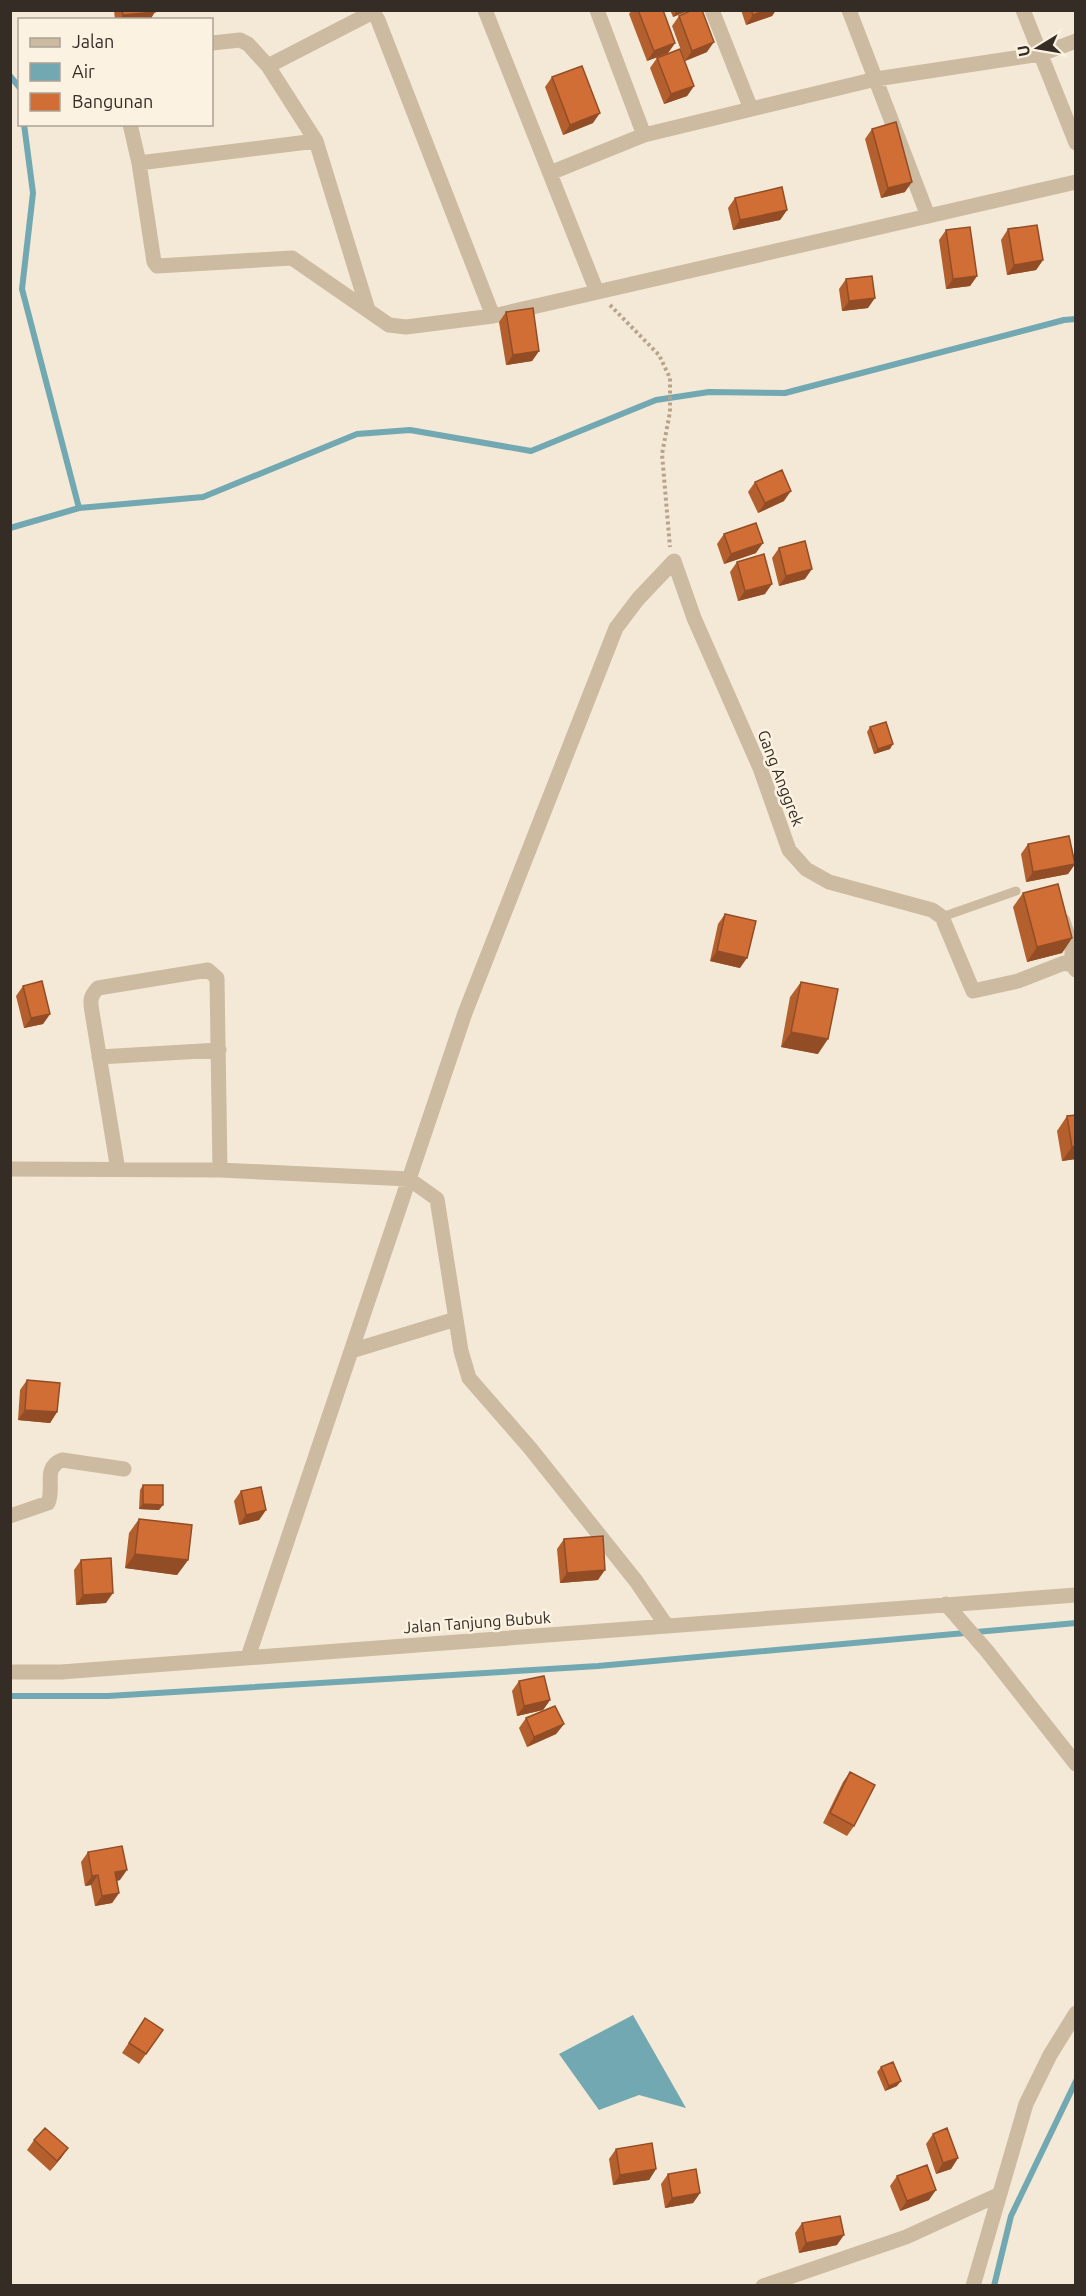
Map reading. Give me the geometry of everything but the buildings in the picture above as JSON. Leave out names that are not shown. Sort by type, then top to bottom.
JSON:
[{"type":"street","points":[[485,10],[597,292]]},
{"type":"street","points":[[597,10],[644,135]]},
{"type":"street","points":[[712,10],[751,109]]},
{"type":"street","points":[[849,10],[928,216]]},
{"type":"street","points":[[1023,10],[1076,143]]},
{"type":"street","points":[[268,66],[369,14],[375,15],[493,316]]},
{"type":"street","points":[[213,43],[240,40],[248,44],[268,66],[316,141],[368,309]]},
{"type":"street","points":[[550,173],[644,135],[876,80],[1041,54],[1076,41]]},
{"type":"street","points":[[130,126],[139,164],[154,262],[157,266],[292,258],[389,325],[406,327],[493,316],[1076,182]]},
{"type":"street","points":[[139,164],[316,141]]},
{"type":"street","name":"Gang Anggrek","points":[[409,1179],[465,1013],[616,628],[638,599],[674,561],[694,618],[759,768],[789,850],[806,869],[829,882],[932,910],[942,917]]},
{"type":"street","points":[[1059,909],[1072,948],[1074,968]]},
{"type":"street","points":[[942,917],[973,991],[1018,981],[1064,963],[1074,968]]},
{"type":"street","points":[[118,1170],[90,1000],[98,988],[208,970],[218,978],[220,1170]]},
{"type":"street","points":[[99,1057],[219,1050]]},
{"type":"street","points":[[10,1169],[220,1170],[409,1179],[437,1198],[461,1351],[469,1378],[558,1483],[636,1581],[666,1625]]},
{"type":"street","points":[[248,1657],[409,1179]]},
{"type":"street","points":[[351,1351],[456,1319]]},
{"type":"street","points":[[10,1516],[48,1503],[50,1473],[53,1465],[62,1460],[124,1469]]},
{"type":"street","name":"Jalan Tanjung Bubuk","points":[[10,1672],[61,1672],[1076,1595]]},
{"type":"street","points":[[946,1604],[987,1651],[1076,1764]]},
{"type":"street","points":[[974,2286],[1026,2104],[1050,2055],[1076,2013]]},
{"type":"street","points":[[763,2286],[906,2237],[1000,2194]]},
{"type":"lane","points":[[942,917],[1016,891]]},
{"type":"path","points":[[597,292],[659,355],[670,378],[670,412],[662,454],[668,540]]},
{"type":"water","points":[[633,2015],[686,2108],[639,2095],[599,2110],[559,2054]]},
{"type":"waterway","points":[[10,76],[18,86]]},
{"type":"waterway","points":[[24,126],[33,193],[22,289],[79,508]]},
{"type":"waterway","points":[[10,528],[79,508],[203,497],[357,434],[410,430],[531,451],[656,400],[709,392],[785,393],[1064,320],[1076,319]]},
{"type":"waterway","points":[[10,1696],[108,1696],[598,1666],[1076,1623]]},
{"type":"waterway","points":[[994,2286],[1011,2216],[1076,2081]]}]
